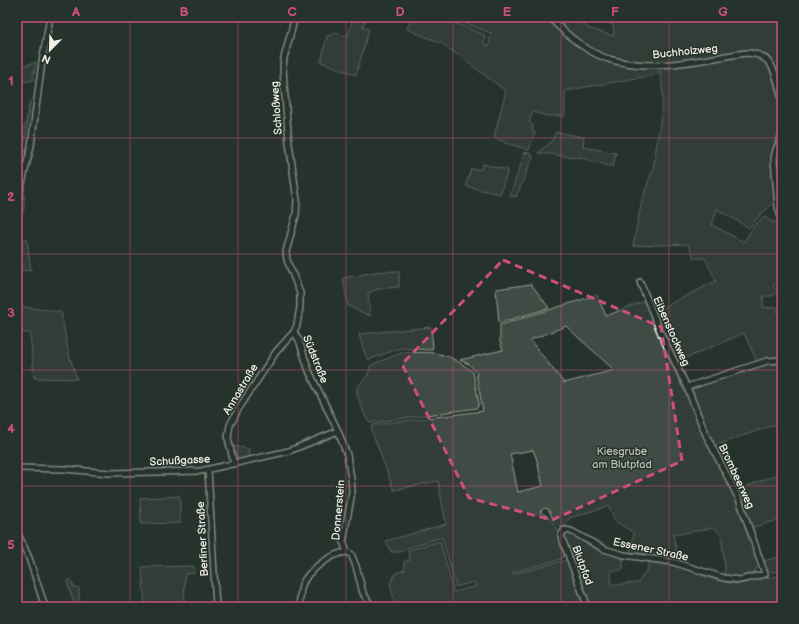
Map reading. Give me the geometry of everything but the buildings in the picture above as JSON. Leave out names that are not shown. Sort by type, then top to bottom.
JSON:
[{"type":"street","points":[[17,204],[31,146],[42,62],[50,17]]},
{"type":"street","name":"Schloßweg","points":[[295,17],[284,58],[284,79],[291,161],[297,198]]},
{"type":"street","name":"Buchholzweg","points":[[549,17],[585,47],[604,58],[623,62],[660,65],[746,53],[758,54],[767,60],[773,67],[782,100]]},
{"type":"street","points":[[782,134],[774,156],[778,207],[782,221]]},
{"type":"street","name":"Südstraße","points":[[297,198],[296,215],[286,252],[287,260],[300,293],[300,307],[297,325],[294,332],[299,340],[312,376],[338,431]]},
{"type":"street","name":"Eibenstockweg","points":[[640,282],[662,336],[687,387]]},
{"type":"street","name":"Annastraße","points":[[234,464],[228,438],[230,425],[239,408],[276,352],[294,332]]},
{"type":"street","points":[[687,387],[762,362],[782,360]]},
{"type":"street","name":"Brombeerweg","points":[[687,387],[706,435],[739,499],[765,574]]},
{"type":"street","name":"Schußgasse","points":[[17,468],[64,469],[110,473],[208,470],[289,451],[338,431]]},
{"type":"street","name":"Donnerstein","points":[[338,431],[347,455],[352,485],[343,542],[348,552],[352,554],[362,593],[370,604],[375,607]]},
{"type":"street","name":"Berliner Straße","points":[[208,470],[216,607]]},
{"type":"street","name":"Essener Straße","points":[[562,532],[564,530],[571,531],[604,549],[624,555],[673,562],[724,578],[740,580],[765,574]]},
{"type":"street","points":[[17,532],[29,558],[45,607]]},
{"type":"street","name":"Blutpfad","points":[[562,532],[561,536],[585,606]]},
{"type":"street","points":[[299,607],[300,593],[308,576],[336,554],[343,542]]},
{"type":"street","points":[[336,554],[348,552]]},
{"type":"highlighted area","points":[[503,260],[661,327],[682,461],[552,520],[469,498],[402,364]]},
{"type":"green space","points":[[353,17],[366,17],[363,27],[369,29],[356,75],[321,62],[327,36],[335,33],[348,36]]},
{"type":"green space","points":[[412,17],[452,17],[455,23],[485,35],[484,44],[489,46],[491,33],[460,21],[459,17],[547,17],[594,55],[657,67],[659,74],[565,91],[565,116],[547,116],[533,112],[529,122],[533,125],[532,131],[535,132],[529,150],[506,143],[494,137],[506,91],[443,44],[407,29]]},
{"type":"green space","name":"Kiesgrube am Blutpfad","points":[[564,17],[571,17],[590,29],[614,36],[613,25],[603,21],[596,21],[597,17],[782,17],[782,183],[778,185],[780,199],[782,198],[782,217],[775,201],[749,228],[717,209],[712,225],[744,242],[750,232],[765,217],[772,222],[779,220],[782,225],[782,279],[773,286],[778,292],[773,296],[763,296],[763,307],[772,308],[776,306],[778,313],[782,313],[782,344],[777,355],[782,354],[782,358],[757,362],[744,333],[677,362],[665,336],[660,338],[682,387],[686,391],[705,437],[730,489],[736,490],[782,473],[782,519],[750,528],[763,561],[782,556],[782,571],[771,572],[759,563],[753,573],[745,577],[724,575],[725,568],[721,534],[713,528],[673,535],[679,560],[684,566],[698,574],[715,580],[737,584],[746,583],[761,578],[782,576],[782,607],[591,607],[588,600],[574,607],[396,607],[390,584],[396,573],[405,570],[404,562],[410,560],[408,550],[440,541],[454,592],[476,586],[474,582],[456,587],[442,537],[407,548],[401,552],[391,552],[386,541],[446,524],[438,481],[394,490],[371,429],[373,425],[483,411],[476,372],[469,364],[460,360],[503,350],[500,341],[500,325],[597,295],[606,316],[644,301],[659,335],[663,332],[654,312],[716,281],[705,258],[694,258],[688,244],[633,246],[642,200],[653,169],[659,129],[663,98],[660,65],[619,60],[602,54],[580,42],[568,33],[563,28],[562,23]],"holes":[[[566,326],[613,369],[611,371],[564,383],[530,340]],[[533,450],[543,486],[518,492],[510,454]],[[609,506],[615,521],[634,533],[630,552],[650,554],[648,568],[638,583],[611,585],[611,570],[623,570],[623,558],[602,552],[569,533],[564,535],[571,559],[513,574],[513,572],[561,559],[564,556],[565,553],[554,524],[546,515],[540,512],[544,508],[548,509],[555,522],[562,528],[566,526],[569,518]]]},
{"type":"green space","points":[[36,62],[33,80],[17,83],[17,68]]},
{"type":"green space","points":[[30,101],[27,131],[17,180],[17,164]]},
{"type":"green space","points":[[556,132],[584,137],[583,147],[616,153],[613,167],[582,158],[538,153],[552,141]]},
{"type":"green space","points":[[525,152],[531,154],[533,157],[516,197],[510,196]]},
{"type":"green space","points":[[483,164],[508,170],[500,194],[468,187],[466,185],[471,169],[481,169]]},
{"type":"green space","points":[[24,193],[24,208],[17,233],[17,215]]},
{"type":"green space","points":[[27,239],[31,271],[17,270],[17,242]]},
{"type":"green space","points":[[399,271],[399,287],[378,289],[368,293],[370,316],[348,306],[343,278],[375,272]]},
{"type":"green space","points":[[531,284],[549,308],[499,323],[496,289]]},
{"type":"green space","points":[[17,306],[61,312],[69,355],[77,379],[34,378],[30,333],[17,332]]},
{"type":"green space","points":[[431,327],[433,348],[430,350],[401,348],[368,360],[359,334]]},
{"type":"green space","points":[[420,352],[444,355],[469,369],[473,372],[479,404],[477,408],[370,423],[367,420],[357,395],[357,387],[368,375],[371,365],[401,353]]},
{"type":"green space","points":[[782,363],[782,422],[714,446],[702,419],[692,389],[762,364]]},
{"type":"green space","points":[[233,446],[249,449],[248,457],[239,459],[235,456]]},
{"type":"green space","points":[[180,496],[180,523],[141,524],[140,498]]},
{"type":"green space","points":[[194,566],[194,573],[185,574],[184,607],[145,607],[142,567]]},
{"type":"green space","points":[[70,579],[74,587],[79,588],[79,600],[83,607],[75,607],[67,581]]}]
